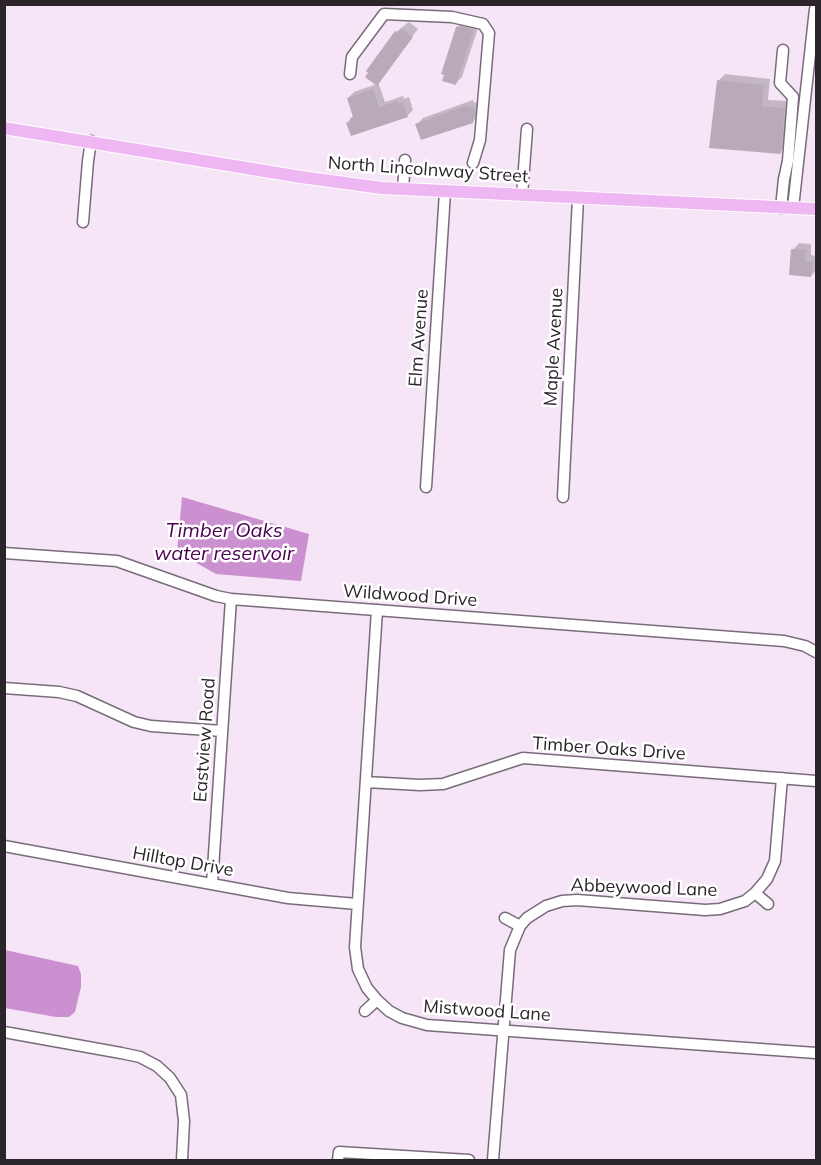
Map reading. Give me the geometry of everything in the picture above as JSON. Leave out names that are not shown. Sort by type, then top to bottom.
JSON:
[{"type":"main road","name":"North Lincolnway Street","points":[[4,128],[329,181],[403,189],[816,209]]},
{"type":"street","points":[[787,208],[815,9]]},
{"type":"street","points":[[350,74],[352,57],[384,14],[453,17],[483,24],[489,33],[480,140],[473,163]]},
{"type":"street","points":[[783,50],[780,83],[793,97],[788,161],[784,179],[787,208]]},
{"type":"street","points":[[522,195],[527,129]]},
{"type":"street","points":[[83,222],[91,141]]},
{"type":"street","points":[[403,189],[405,160]]},
{"type":"street","name":"Elm Avenue","points":[[426,487],[445,192]]},
{"type":"street","name":"Maple Avenue","points":[[562,497],[578,198]]},
{"type":"street","name":"Wildwood Drive","points":[[4,553],[117,561],[216,596],[231,599],[784,640],[816,652]]},
{"type":"street","name":"Eastview Road","points":[[212,884],[231,599]]},
{"type":"street","name":"Mistwood Lane","points":[[377,610],[355,947],[358,969],[367,988],[377,1000],[389,1011],[414,1022],[816,1053]]},
{"type":"street","points":[[4,688],[59,692],[77,696],[134,722],[151,726],[222,731]]},
{"type":"street","name":"Timber Oaks Drive","points":[[366,782],[443,784],[523,758],[816,781]]},
{"type":"street","name":"Abbeywood Lane","points":[[492,1161],[510,951],[520,927],[527,918],[546,906],[562,901],[720,909],[744,901],[755,893],[767,879],[775,861],[782,778]]},
{"type":"street","name":"Hilltop Drive","points":[[4,846],[288,898],[357,903]]},
{"type":"street","points":[[755,893],[768,904]]},
{"type":"street","points":[[505,918],[520,927]]},
{"type":"street","points":[[364,1011],[377,1000]]},
{"type":"street","points":[[4,1032],[140,1057],[157,1066],[170,1078],[181,1095],[184,1121],[182,1161]]},
{"type":"street","points":[[338,1156],[469,1161]]},
{"type":"path","points":[[4,5],[34,4]]},
{"type":"water","name":"Timber Oaks water reservoir","points":[[182,497],[309,534],[301,581],[216,574],[177,552]]},
{"type":"water","points":[[5,950],[78,966],[81,974],[81,987],[75,1012],[69,1017],[56,1017],[5,1008]]},
{"type":"building","points":[[456,27],[473,30],[473,32],[456,85],[442,81],[444,75],[441,74]]},
{"type":"building","points":[[401,28],[413,37],[377,86],[365,77],[368,73],[366,71],[395,31],[398,33]]},
{"type":"building","points":[[717,80],[764,85],[762,106],[785,108],[781,154],[709,148]]},
{"type":"building","points":[[373,89],[379,107],[397,101],[398,104],[403,102],[408,117],[351,136],[346,123],[353,117],[347,98]]},
{"type":"building","points":[[467,105],[468,108],[473,106],[475,111],[473,123],[421,140],[415,124]]},
{"type":"building","points":[[791,249],[806,250],[805,261],[813,262],[811,277],[789,275]]}]
